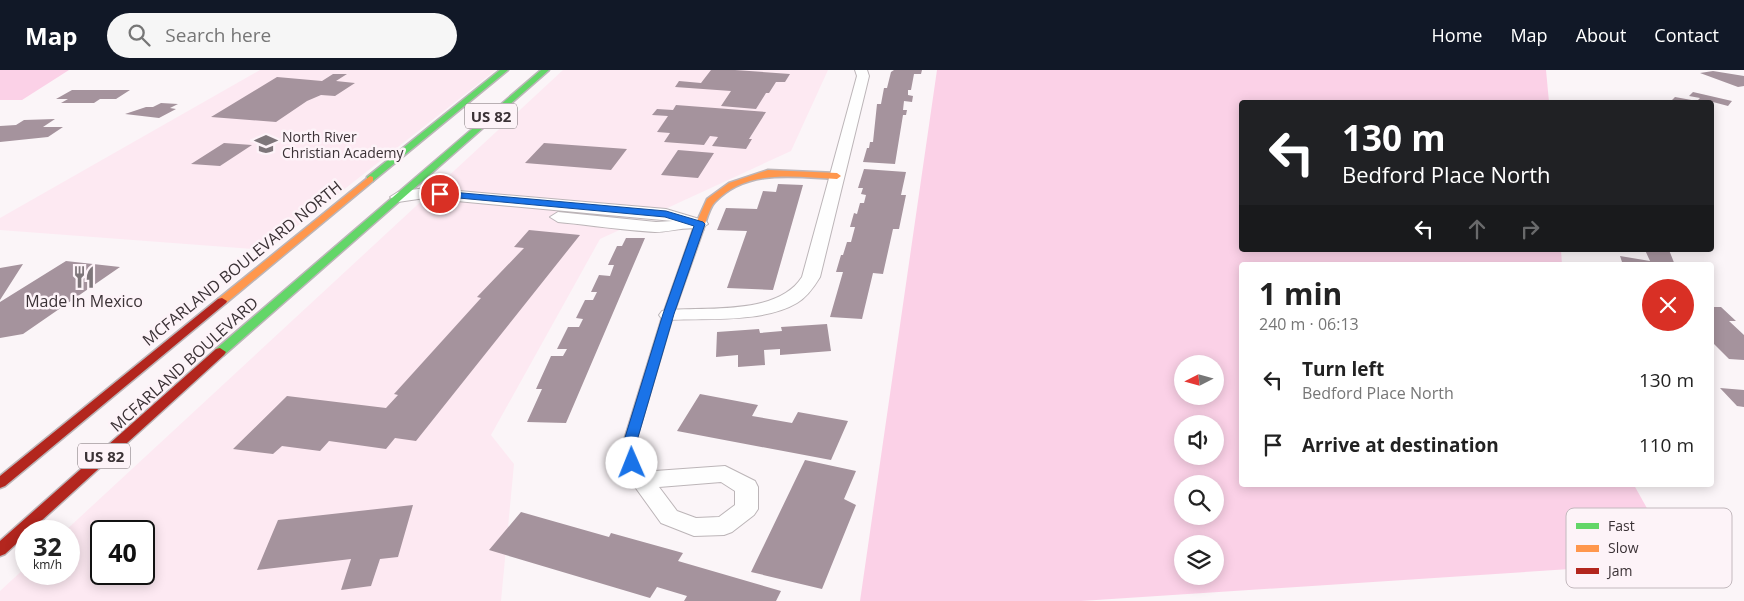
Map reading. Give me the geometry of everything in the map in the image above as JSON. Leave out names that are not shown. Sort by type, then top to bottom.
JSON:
[{"type":"main road","name":"MCFARLAND BOULEVARD NORTH","points":[[0,483],[504,70]]},
{"type":"main road","name":"US 82","points":[[345,243],[389,190],[542,71]]},
{"type":"main road","points":[[389,190],[412,145]]},
{"type":"main road","points":[[641,480],[632,463],[630,444],[668,314],[710,201],[732,185],[748,178],[768,174],[837,176]]},
{"type":"main road","points":[[345,243],[362,222],[366,205],[353,194]]},
{"type":"main road","name":"MCFARLAND BOULEVARD","points":[[0,550],[203,366],[345,243]]},
{"type":"street","points":[[668,314],[765,307],[787,301],[804,290],[811,277],[863,76],[861,70]]},
{"type":"street","points":[[389,190],[413,202],[656,227],[700,224]]},
{"type":"shaded area","points":[[0,70],[69,70],[22,100],[0,100]]},
{"type":"shaded area","name":"North River Christian Academy","points":[[260,70],[496,70],[267,250],[0,230],[0,218]]},
{"type":"shaded area","points":[[563,70],[828,70],[791,151],[600,239],[491,435],[514,464],[501,601],[0,601],[0,591],[15,577],[15,585],[80,585],[80,520],[77,520]]},
{"type":"shaded area","points":[[937,70],[1546,70],[1549,100],[1239,100],[1239,252],[1561,252],[1562,262],[1239,262],[1239,487],[1635,487],[1647,508],[1566,508],[1566,569],[1081,601],[860,601]]},
{"type":"building","points":[[711,70],[790,74],[785,82],[776,82],[756,109],[721,106],[731,91],[675,87],[679,81],[701,83]]},
{"type":"building","points":[[894,70],[922,70],[921,74],[914,74],[911,90],[908,90],[908,95],[913,96],[912,102],[904,101],[903,110],[907,110],[906,115],[903,115],[895,164],[863,162],[870,142],[873,142],[877,104],[881,104],[884,88],[887,88],[891,72]]},
{"type":"building","points":[[1713,71],[1744,76],[1744,86],[1738,87],[1700,73]]},
{"type":"building","points":[[333,74],[347,74],[336,81],[355,83],[335,96],[321,95],[307,101],[276,122],[211,117],[277,77],[322,81]]},
{"type":"building","points":[[72,90],[130,90],[116,99],[100,99],[94,103],[61,103],[68,99],[56,99]]},
{"type":"building","points":[[1693,92],[1732,101],[1728,106],[1714,102],[1714,100],[1698,100],[1700,98],[1689,96]]},
{"type":"building","points":[[1675,97],[1692,100],[1672,100]]},
{"type":"building","points":[[161,103],[178,104],[170,108],[176,109],[159,118],[125,114],[146,107],[153,107]]},
{"type":"building","points":[[676,105],[766,112],[749,139],[752,139],[746,149],[712,146],[718,137],[710,136],[704,145],[664,142],[670,133],[657,132],[668,116],[652,115],[657,109],[673,110]]},
{"type":"building","points":[[55,119],[43,127],[63,127],[48,137],[0,142],[0,126],[16,125],[24,120]]},
{"type":"building","points":[[224,143],[252,145],[220,166],[191,164]]},
{"type":"building","points":[[544,143],[627,149],[611,170],[525,163]]},
{"type":"building","points":[[678,150],[714,153],[698,178],[661,175]]},
{"type":"building","points":[[864,169],[906,172],[901,195],[906,195],[899,229],[893,229],[883,274],[873,273],[862,319],[830,317],[843,272],[836,272],[841,255],[843,255],[847,242],[851,242],[855,227],[850,227],[854,213],[857,214],[860,203],[864,203],[866,195],[861,194],[863,188],[858,188]]},
{"type":"building","points":[[778,184],[803,185],[773,290],[727,288],[747,231],[717,230],[726,208],[757,209],[763,191],[776,192]]},
{"type":"building","points":[[529,230],[580,235],[416,441],[395,438],[386,449],[329,441],[320,451],[282,446],[273,454],[233,449],[287,396],[386,408],[398,395],[394,394],[481,298],[477,297],[524,248],[514,247]]},
{"type":"building","points":[[626,238],[645,238],[566,423],[527,422],[542,389],[536,389],[551,356],[563,356],[567,349],[557,349],[568,327],[579,327],[583,319],[576,318],[585,300],[593,300],[597,292],[591,292],[599,275],[610,276],[614,265],[608,265],[617,246],[622,246]]},
{"type":"building","points":[[1646,252],[1670,252],[1674,262],[1622,262],[1620,256],[1650,261]]},
{"type":"building","points":[[66,261],[120,267],[23,334],[0,338],[0,302]]},
{"type":"building","points":[[23,264],[0,300],[0,268]]},
{"type":"building","points":[[1714,307],[1721,307],[1736,321],[1729,321],[1744,335],[1744,360],[1729,359],[1714,344]]},
{"type":"building","points":[[827,324],[831,351],[780,355],[780,349],[764,350],[765,365],[738,367],[738,355],[716,357],[717,332],[759,329],[760,333],[782,331],[781,327]]},
{"type":"building","points":[[1720,388],[1744,390],[1744,407],[1737,406]]},
{"type":"building","points":[[700,394],[758,405],[752,416],[792,423],[798,412],[848,421],[831,460],[677,431]]},
{"type":"building","points":[[805,460],[856,471],[844,499],[856,505],[822,589],[751,572]]},
{"type":"building","points":[[413,505],[398,557],[380,559],[371,586],[341,590],[351,559],[257,570],[278,520]]},
{"type":"building","points":[[521,512],[609,537],[611,533],[683,553],[678,561],[781,591],[776,601],[684,601],[687,596],[657,587],[650,598],[489,550]]},
{"type":"traffic: fast","points":[[370,179],[504,70]]},
{"type":"traffic: fast","points":[[220,352],[545,70]]},
{"type":"traffic: slow","points":[[698,230],[710,201],[732,185],[768,173],[837,176]]},
{"type":"traffic: slow","points":[[222,301],[370,179]]},
{"type":"traffic: jam","points":[[641,480],[631,463],[629,444],[668,315],[698,230]]},
{"type":"traffic: jam","points":[[0,483],[222,301]]},
{"type":"traffic: jam","points":[[0,550],[220,352]]},
{"type":"place","name":"North River Christian Academy","points":[[266,144]]},
{"type":"place","name":"Made In Mexico","points":[[84,277]]},
{"type":"route","points":[[440,194],[666,214],[700,224],[668,314],[630,444],[632,463]]}]
